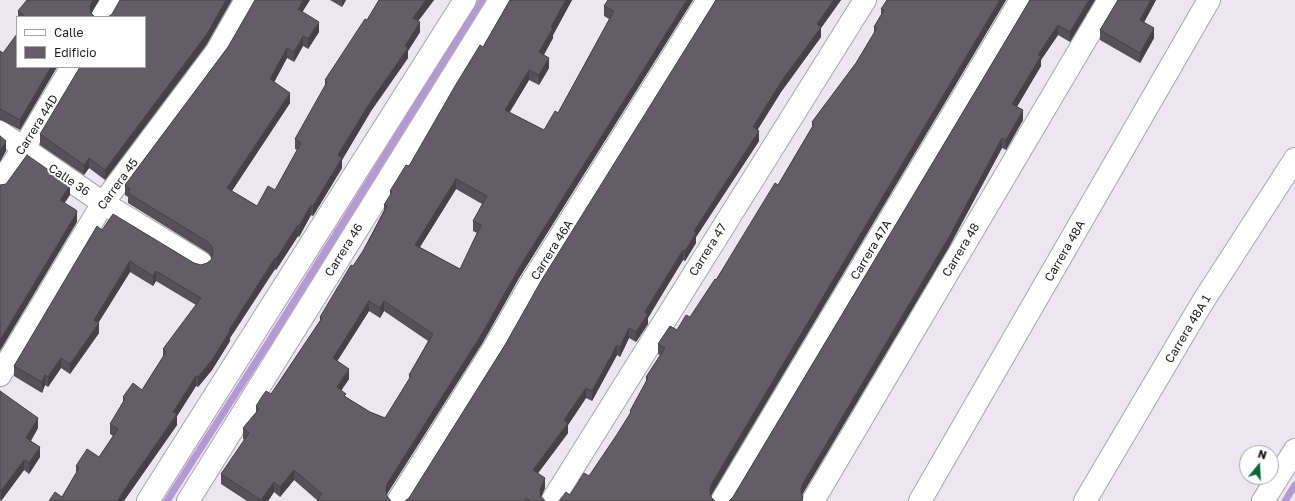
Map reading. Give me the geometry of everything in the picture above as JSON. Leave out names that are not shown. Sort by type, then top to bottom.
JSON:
[{"type":"street","points":[[103,16],[113,0]]},
{"type":"street","name":"Carrera 45","points":[[0,375],[103,203],[217,50],[246,0]]},
{"type":"street","points":[[148,501],[464,0]]},
{"type":"street","name":"Carrera 46","points":[[188,501],[500,0]]},
{"type":"street","name":"Carrera 46A","points":[[398,501],[494,348],[534,278],[708,0]]},
{"type":"street","name":"Carrera 47","points":[[552,501],[865,0]]},
{"type":"street","name":"Carrera 47A","points":[[722,501],[1021,0]]},
{"type":"street","name":"Carrera 48","points":[[813,501],[1109,0]]},
{"type":"street","name":"Carrera 48A","points":[[920,501],[1209,0]]},
{"type":"street","name":"Carrera 44D","points":[[0,183],[23,149],[71,68]]},
{"type":"street","name":"Calle 36","points":[[0,132],[103,203],[201,262]]},
{"type":"street","name":"Carrera 48A 1","points":[[1086,501],[1202,303],[1295,159]]},
{"type":"street","points":[[1263,501],[1295,450]]},
{"type":"building","points":[[27,0],[93,0],[90,6],[91,13],[94,16],[25,16],[18,11]]},
{"type":"building","points":[[120,0],[226,0],[207,34],[105,170],[89,158],[84,165],[40,134],[79,68],[146,68],[146,16],[109,16]]},
{"type":"building","points":[[255,0],[303,0],[298,9],[319,22],[308,39],[303,36],[294,52],[287,48],[270,79],[290,93],[227,188],[257,206],[268,186],[275,190],[301,143],[295,139],[327,82],[325,80],[365,19],[367,20],[379,0],[426,0],[413,18],[420,22],[405,46],[408,48],[371,101],[338,155],[342,158],[313,206],[311,205],[299,226],[298,225],[276,259],[275,258],[229,330],[230,331],[212,360],[198,377],[196,376],[173,412],[177,414],[117,501],[49,501],[55,492],[62,497],[79,468],[76,466],[87,449],[99,457],[118,429],[110,424],[125,399],[123,397],[133,383],[142,390],[166,352],[163,349],[201,298],[156,271],[153,276],[130,261],[94,320],[99,323],[70,364],[61,358],[48,377],[45,375],[42,382],[14,366],[97,226],[102,230],[113,214],[194,263],[201,265],[211,260],[213,253],[212,246],[208,242],[128,193],[130,189],[125,185],[228,47]]},
{"type":"building","points":[[510,0],[566,0],[551,27],[553,28],[539,52],[549,58],[539,75],[529,70],[505,110],[544,130],[555,111],[558,113],[614,11],[604,6],[608,0],[687,0],[519,268],[483,332],[387,484],[387,496],[391,501],[317,501],[322,494],[294,470],[280,487],[274,482],[261,500],[221,474],[249,433],[243,428],[259,409],[256,406],[263,395],[266,391],[271,394],[322,318],[320,317],[351,265],[353,266],[363,251],[387,206],[384,205],[392,192],[390,191],[406,165],[409,166],[480,45],[483,47]],"holes":[[[456,179],[487,196],[473,221],[481,225],[460,269],[415,245]],[[369,301],[380,308],[384,301],[433,334],[409,375],[411,376],[385,418],[370,412],[344,396],[346,394],[337,387],[349,369],[333,358]]]},
{"type":"building","points":[[716,0],[834,0],[817,24],[821,27],[781,82],[753,127],[759,131],[694,231],[696,233],[685,251],[683,250],[645,312],[648,314],[636,332],[629,328],[620,347],[617,345],[592,391],[586,388],[564,420],[568,423],[533,470],[545,478],[540,490],[541,496],[545,501],[531,501],[526,498],[525,501],[405,501],[409,498],[505,345],[541,281]]},
{"type":"building","points":[[887,0],[1000,0],[711,485],[711,497],[715,501],[559,501],[566,492],[570,495],[584,473],[589,476],[616,436],[631,412],[630,411],[648,378],[646,377],[665,348],[658,344],[670,326],[677,330],[686,315],[690,317],[715,279],[716,280],[775,183],[778,185],[814,124],[812,122],[856,63],[877,28],[874,27],[884,10],[881,9]]},
{"type":"building","points":[[1030,0],[1089,0],[1070,32],[1058,25],[1038,55],[1041,56],[1012,104],[1023,110],[1006,140],[1002,138],[949,237],[802,485],[801,491],[803,498],[801,501],[729,501],[733,497]]},
{"type":"building","points":[[1118,0],[1151,0],[1140,20],[1154,28],[1140,53],[1100,30]]},
{"type":"building","points":[[16,35],[16,68],[50,68],[20,120],[1,109],[0,110],[0,51],[3,53]]},
{"type":"building","points":[[0,136],[6,141],[0,151]]},
{"type":"building","points":[[27,155],[70,185],[60,200],[77,212],[0,340],[0,185],[6,184]]},
{"type":"building","points":[[0,391],[38,418],[26,438],[40,447],[29,463],[24,460],[1,491],[0,490]]},
{"type":"waterway","points":[[167,501],[270,340],[482,0]]},
{"type":"waterway","points":[[1285,501],[1295,485]]}]
